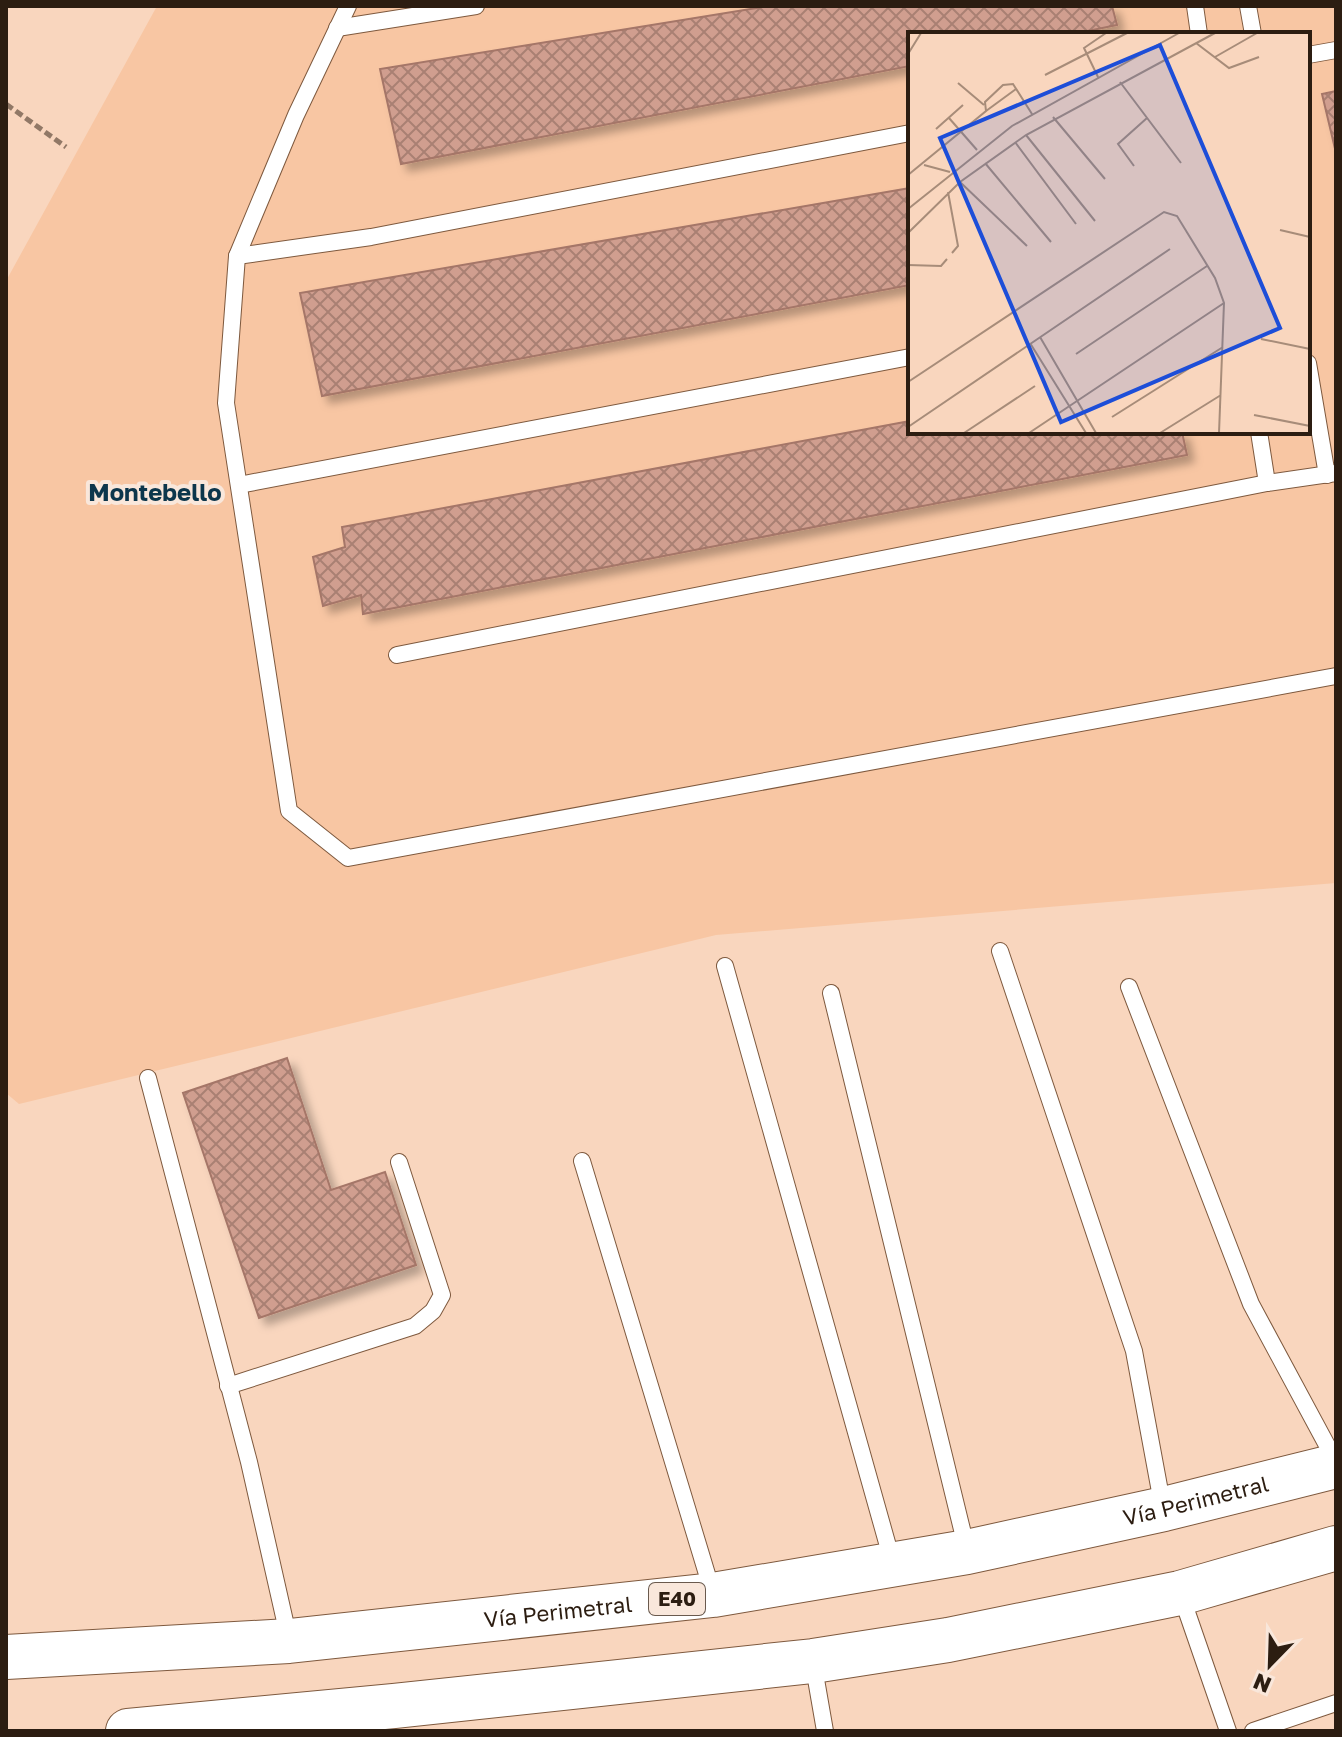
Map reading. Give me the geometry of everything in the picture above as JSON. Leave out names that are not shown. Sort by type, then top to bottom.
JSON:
[{"type":"highway","name":"Vía Perimetral","points":[[6,1657],[289,1641],[713,1595],[967,1552],[1164,1509],[1336,1464]]},
{"type":"highway","points":[[128,1731],[394,1712],[813,1661],[948,1640],[1180,1593],[1336,1548]]},
{"type":"lane","points":[[348,6],[296,115],[237,256],[226,403],[289,811],[348,858],[1336,676]]},
{"type":"lane","points":[[337,28],[476,6]]},
{"type":"lane","points":[[1195,6],[1199,32]]},
{"type":"lane","points":[[1248,6],[1253,32]]},
{"type":"lane","points":[[1310,55],[1336,50]]},
{"type":"lane","points":[[237,256],[371,237],[908,133]]},
{"type":"lane","points":[[239,485],[908,357]]},
{"type":"lane","points":[[397,655],[1267,483],[1331,474],[1310,373]]},
{"type":"lane","points":[[1259,434],[1267,483]]},
{"type":"lane","points":[[1000,951],[1134,1351],[1164,1509]]},
{"type":"lane","points":[[725,966],[893,1565]]},
{"type":"lane","points":[[1129,987],[1251,1304],[1336,1464]]},
{"type":"lane","points":[[831,993],[967,1552]]},
{"type":"lane","points":[[148,1078],[249,1462],[289,1641]]},
{"type":"lane","points":[[582,1161],[713,1595]]},
{"type":"lane","points":[[228,1386],[415,1326],[433,1311],[442,1295],[399,1162]]},
{"type":"lane","points":[[1180,1593],[1228,1731]]},
{"type":"lane","points":[[813,1661],[825,1731]]},
{"type":"lane","points":[[1253,1731],[1336,1703]]},
{"type":"path","points":[[6,104],[66,147]]},
{"type":"shaded area","points":[[157,6],[1336,6],[1336,883],[716,935],[19,1104],[6,1093],[6,281]]},
{"type":"building","points":[[769,6],[1112,6],[1117,25],[1083,32],[908,32],[908,66],[401,164],[380,69]]},
{"type":"building","points":[[1336,91],[1336,153],[1322,94]]},
{"type":"building","points":[[908,188],[908,285],[322,396],[300,293]]},
{"type":"building","points":[[908,421],[908,434],[1182,434],[1187,455],[363,614],[361,595],[323,606],[313,557],[345,547],[342,527]]},
{"type":"building","points":[[287,1058],[331,1190],[385,1172],[416,1265],[259,1318],[183,1093]]},
{"type":"district","name":"Montebello","points":[[155,493]]}]
